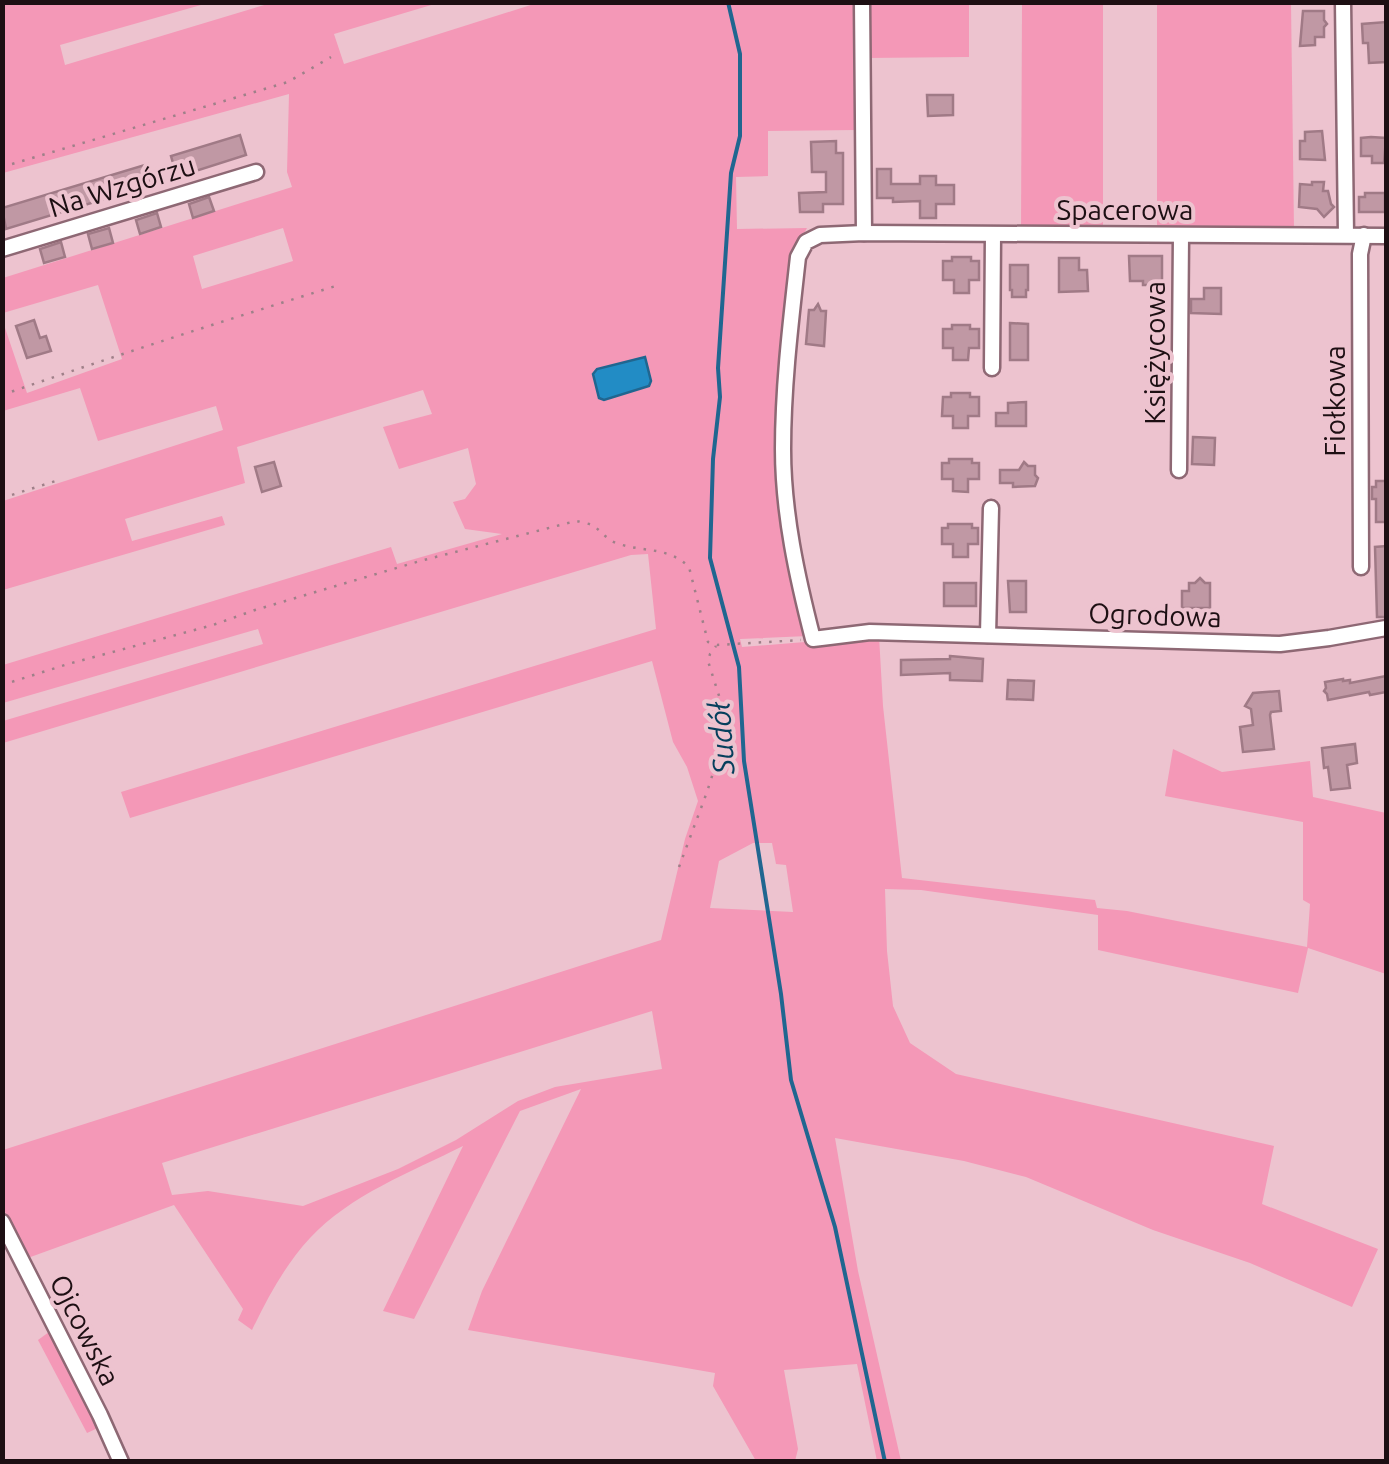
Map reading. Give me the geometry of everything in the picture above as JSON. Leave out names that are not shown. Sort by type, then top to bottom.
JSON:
[{"type":"street","points":[[862,2],[864,233]]},
{"type":"street","points":[[1343,2],[1346,236]]},
{"type":"street","name":"Na Wzgórzu","points":[[2,249],[256,172]]},
{"type":"street","name":"Spacerowa","points":[[813,639],[798,582],[783,451],[798,256],[806,242],[820,236],[864,233],[1386,236]]},
{"type":"street","points":[[992,368],[993,235]]},
{"type":"street","name":"Fiołkowa","points":[[1361,567],[1360,254],[1364,235]]},
{"type":"street","name":"Księżycowa","points":[[1179,470],[1180,236]]},
{"type":"street","points":[[988,635],[991,508]]},
{"type":"street","name":"Ogrodowa","points":[[813,639],[870,632],[1280,644],[1386,628]]},
{"type":"street","name":"Ojcowska","points":[[2,1222],[121,1462]]},
{"type":"path","points":[[2,167],[288,82],[331,57]]},
{"type":"path","points":[[2,395],[144,345],[339,285]]},
{"type":"path","points":[[2,498],[62,479]]},
{"type":"path","points":[[2,685],[420,560],[576,520],[591,524],[621,545],[659,550],[680,558],[692,576],[708,642],[717,645],[813,639]]},
{"type":"path","points":[[679,867],[720,748],[720,700],[708,660],[717,645]]},
{"type":"shaded area","points":[[2,3],[208,3],[60,45],[65,65],[271,3],[438,3],[334,34],[344,64],[537,3],[856,3],[856,130],[768,131],[768,176],[736,177],[737,229],[807,228],[792,255],[781,450],[808,636],[740,639],[742,647],[879,636],[902,878],[1095,900],[1097,908],[1307,947],[1310,904],[1303,900],[1303,822],[1165,796],[1173,749],[1222,772],[1310,761],[1313,797],[1386,813],[1386,974],[1308,948],[1298,993],[1098,950],[1098,915],[921,890],[885,889],[893,1006],[910,1043],[956,1074],[1274,1146],[1262,1204],[1378,1249],[1352,1307],[1250,1263],[1153,1230],[1026,1177],[964,1161],[835,1138],[858,1271],[901,1461],[877,1461],[857,1364],[784,1370],[798,1449],[795,1461],[756,1461],[713,1386],[715,1373],[468,1330],[482,1291],[581,1089],[520,1111],[414,1319],[383,1311],[463,1146],[382,1186],[326,1223],[285,1270],[252,1330],[238,1320],[243,1309],[174,1205],[25,1259],[3,1207],[3,1150],[661,940],[698,801],[687,767],[673,742],[652,661],[130,818],[121,792],[656,629],[648,554],[631,555],[3,743],[3,721],[263,644],[258,629],[3,703],[3,665],[391,547],[397,564],[502,534],[465,529],[453,502],[465,499],[476,484],[468,448],[399,469],[383,427],[432,414],[423,390],[237,447],[245,483],[125,519],[132,541],[222,516],[225,525],[3,590],[3,501],[223,430],[216,406],[98,441],[80,388],[3,411],[3,322],[27,393],[122,359],[98,285],[3,313],[3,278],[292,187],[287,172],[289,94],[3,173]],"holes":[[[283,228],[293,261],[202,289],[193,256]],[[753,843],[772,843],[776,864],[786,865],[793,912],[710,908],[719,861]],[[652,1011],[662,1069],[555,1087],[518,1101],[456,1140],[398,1169],[303,1206],[208,1191],[172,1195],[162,1163]]]},
{"type":"shaded area","points":[[866,3],[969,3],[969,57],[866,58]]},
{"type":"shaded area","points":[[1022,3],[1103,3],[1103,230],[1021,229]]},
{"type":"shaded area","points":[[1157,3],[1291,3],[1294,230],[1157,230]]},
{"type":"shaded area","points":[[49,1332],[100,1427],[87,1433],[38,1340]]},
{"type":"water","points":[[645,357],[649,386],[604,400],[599,398],[593,374],[597,369]]},
{"type":"building","points":[[1303,11],[1324,11],[1324,37],[1315,37],[1315,45],[1300,46]]},
{"type":"building","points":[[1386,22],[1386,62],[1369,63],[1362,24]]},
{"type":"building","points":[[927,95],[953,95],[953,115],[928,116]]},
{"type":"building","points":[[1322,131],[1325,160],[1300,159],[1300,141],[1305,141],[1305,132]]},
{"type":"building","points":[[240,135],[246,155],[177,177],[171,156]]},
{"type":"building","points":[[1361,138],[1386,138],[1384,163],[1372,163],[1372,156],[1361,156]]},
{"type":"building","points":[[836,141],[836,153],[843,153],[843,204],[823,204],[823,212],[800,212],[799,193],[826,192],[826,172],[812,172],[811,142]]},
{"type":"building","points":[[148,164],[154,184],[6,229],[2,208]]},
{"type":"building","points":[[877,169],[891,169],[891,184],[920,184],[920,176],[936,176],[936,185],[954,185],[954,204],[936,204],[936,218],[920,218],[920,201],[877,198]]},
{"type":"building","points":[[1324,182],[1323,191],[1328,191],[1334,207],[1324,217],[1317,209],[1299,207],[1300,184]]},
{"type":"building","points":[[1365,193],[1385,193],[1385,212],[1359,212],[1359,197],[1365,197]]},
{"type":"building","points":[[209,197],[214,211],[193,218],[189,204]]},
{"type":"building","points":[[157,213],[161,227],[140,234],[136,220]]},
{"type":"building","points":[[109,228],[113,243],[92,249],[88,234]]},
{"type":"building","points":[[61,242],[65,257],[44,263],[40,249]]},
{"type":"building","points":[[1129,256],[1162,256],[1159,285],[1130,281]]},
{"type":"building","points":[[952,257],[979,261],[979,280],[969,280],[969,293],[954,293],[954,280],[943,280],[943,261],[952,261]]},
{"type":"building","points":[[1059,258],[1079,258],[1079,270],[1087,270],[1088,291],[1059,292]]},
{"type":"building","points":[[1010,265],[1028,265],[1026,297],[1012,297]]},
{"type":"building","points":[[1204,288],[1221,288],[1221,314],[1191,313],[1191,299],[1204,299]]},
{"type":"building","points":[[818,304],[821,311],[826,311],[824,346],[806,344],[809,310]]},
{"type":"building","points":[[34,320],[40,338],[46,336],[51,351],[27,358],[16,326]]},
{"type":"building","points":[[1010,323],[1028,324],[1028,360],[1010,360]]},
{"type":"building","points":[[952,325],[979,329],[979,348],[969,348],[968,360],[953,360],[953,348],[943,348],[943,329],[952,329]]},
{"type":"building","points":[[951,393],[979,397],[979,416],[968,416],[968,428],[953,428],[953,416],[942,416],[943,397],[951,397]]},
{"type":"building","points":[[1026,402],[1026,426],[996,426],[996,413],[1008,413],[1008,403]]},
{"type":"building","points":[[1193,437],[1215,438],[1214,465],[1192,464]]},
{"type":"building","points":[[949,459],[972,459],[972,463],[979,463],[979,479],[968,479],[968,492],[953,491],[953,479],[942,479],[942,463],[949,463]]},
{"type":"building","points":[[274,462],[281,486],[262,492],[255,467]]},
{"type":"building","points":[[1024,462],[1035,466],[1035,486],[1000,483],[1000,470],[1019,470]]},
{"type":"building","points":[[1376,481],[1386,481],[1386,522],[1376,522],[1372,487],[1376,487]]},
{"type":"building","points":[[948,524],[972,524],[972,528],[978,528],[978,544],[968,544],[968,557],[953,557],[953,544],[942,544],[942,528],[948,528]]},
{"type":"building","points":[[1386,546],[1386,617],[1377,617],[1375,547]]},
{"type":"building","points":[[1200,578],[1210,583],[1210,608],[1182,608],[1182,591],[1189,591],[1189,583]]},
{"type":"building","points":[[1008,581],[1026,581],[1026,612],[1010,612]]},
{"type":"building","points":[[944,583],[976,583],[976,606],[944,606]]},
{"type":"building","points":[[950,656],[983,659],[982,681],[950,680],[950,673],[901,675],[901,660]]},
{"type":"building","points":[[1386,676],[1386,692],[1328,700],[1324,691],[1325,682],[1343,679],[1350,683]]},
{"type":"building","points":[[1008,680],[1034,681],[1033,700],[1007,699]]},
{"type":"building","points":[[1279,691],[1281,711],[1270,715],[1274,749],[1243,752],[1240,727],[1253,725],[1251,709],[1245,706],[1253,693]]},
{"type":"building","points":[[1355,744],[1357,763],[1347,765],[1350,788],[1331,790],[1322,748]]},
{"type":"waterway","name":"Sudół","points":[[728,2],[740,54],[740,136],[731,173],[710,558],[739,667],[744,761],[791,1080],[835,1227],[885,1462]]}]
